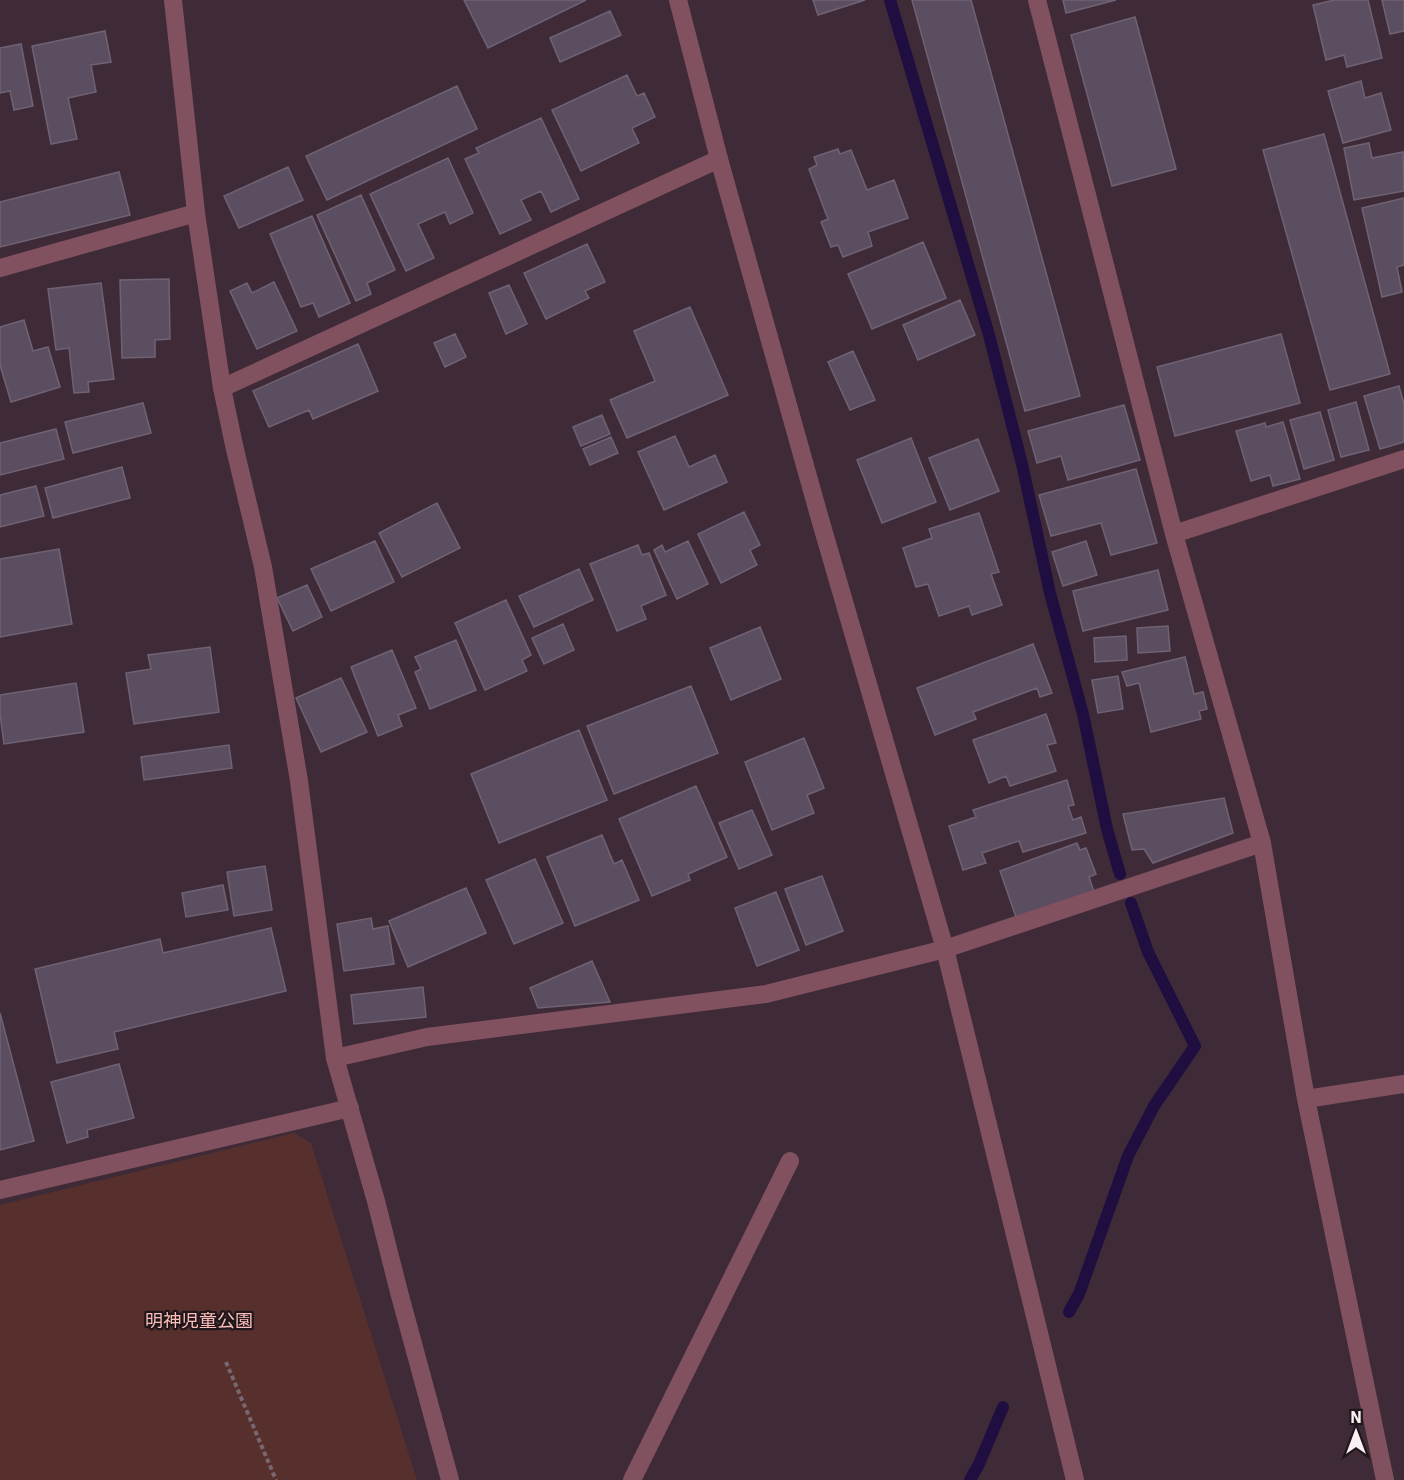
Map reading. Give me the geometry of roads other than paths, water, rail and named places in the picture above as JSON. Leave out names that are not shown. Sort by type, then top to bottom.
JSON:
[{"type":"street","points":[[173,0],[196,213],[222,388],[263,567],[297,769],[335,1058],[376,1201],[450,1480]]},
{"type":"street","points":[[678,0],[719,159],[820,519],[945,949],[1075,1480]]},
{"type":"street","points":[[1038,0],[1174,534],[1262,843],[1306,1099],[1384,1480]]},
{"type":"street","points":[[222,388],[719,159]]},
{"type":"street","points":[[0,268],[196,213]]},
{"type":"street","points":[[1174,534],[1404,459]]},
{"type":"street","points":[[335,1058],[427,1037],[766,994],[945,949],[1262,843]]},
{"type":"street","points":[[1306,1099],[1404,1084]]},
{"type":"street","points":[[0,1190],[350,1108]]},
{"type":"street","points":[[632,1480],[790,1161]]},
{"type":"waterway","points":[[890,0],[989,335],[1022,464],[1050,593],[1083,714],[1107,829],[1120,874]]},
{"type":"waterway","points":[[1069,1312],[1079,1294],[1128,1156],[1154,1106],[1195,1046],[1148,952],[1131,903]]},
{"type":"waterway","points":[[970,1480],[1003,1407]]},
{"type":"park label","name":"明神児童公園","points":[[199,1320]]}]
